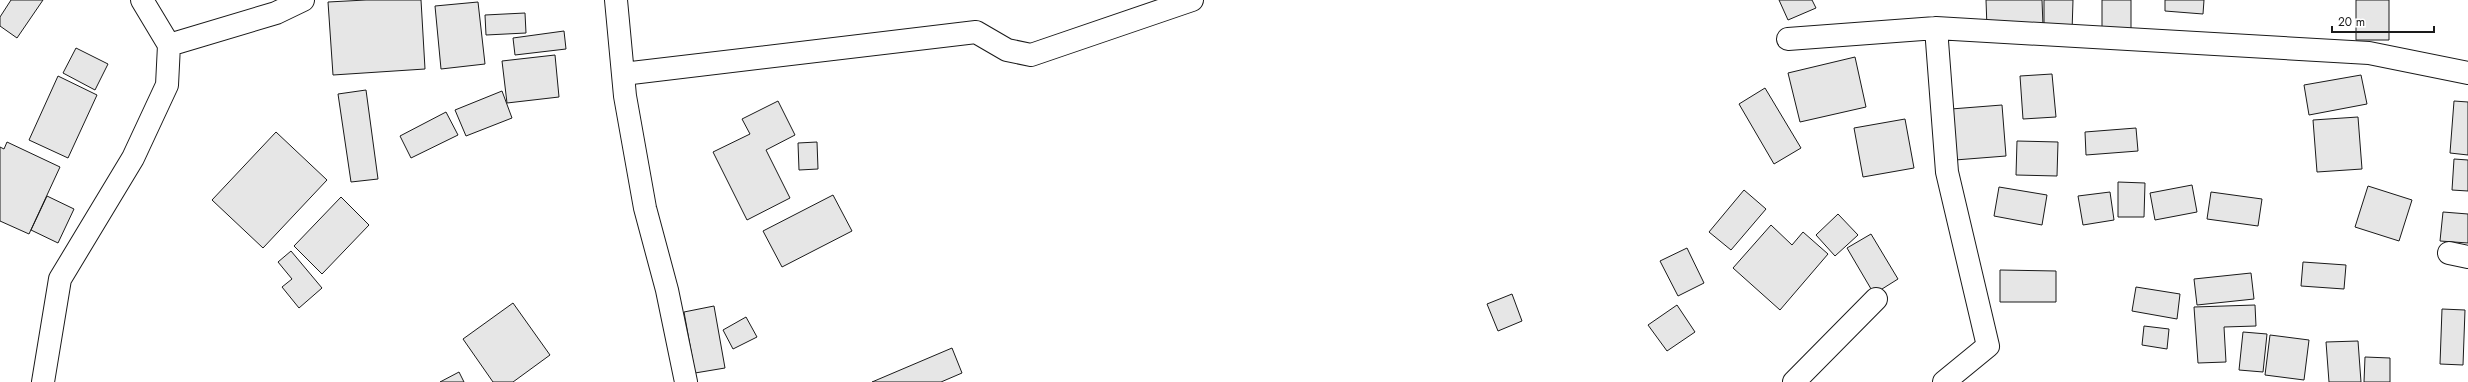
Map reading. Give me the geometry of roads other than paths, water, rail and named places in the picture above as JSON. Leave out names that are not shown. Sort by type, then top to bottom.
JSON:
[{"type":"street","points":[[43,382],[60,279],[133,158],[167,85],[169,45],[142,0]]},
{"type":"street","points":[[169,45],[276,13],[303,0]]},
{"type":"street","points":[[616,0],[623,74],[645,208],[667,290],[686,382]]},
{"type":"street","points":[[623,74],[976,32],[1007,50],[1031,55],[1192,0]]},
{"type":"street","points":[[1936,28],[1947,172],[1988,346],[1944,382]]},
{"type":"street","points":[[1788,38],[1936,28],[2369,53],[2468,73]]},
{"type":"street","points":[[1794,382],[1876,299]]}]
